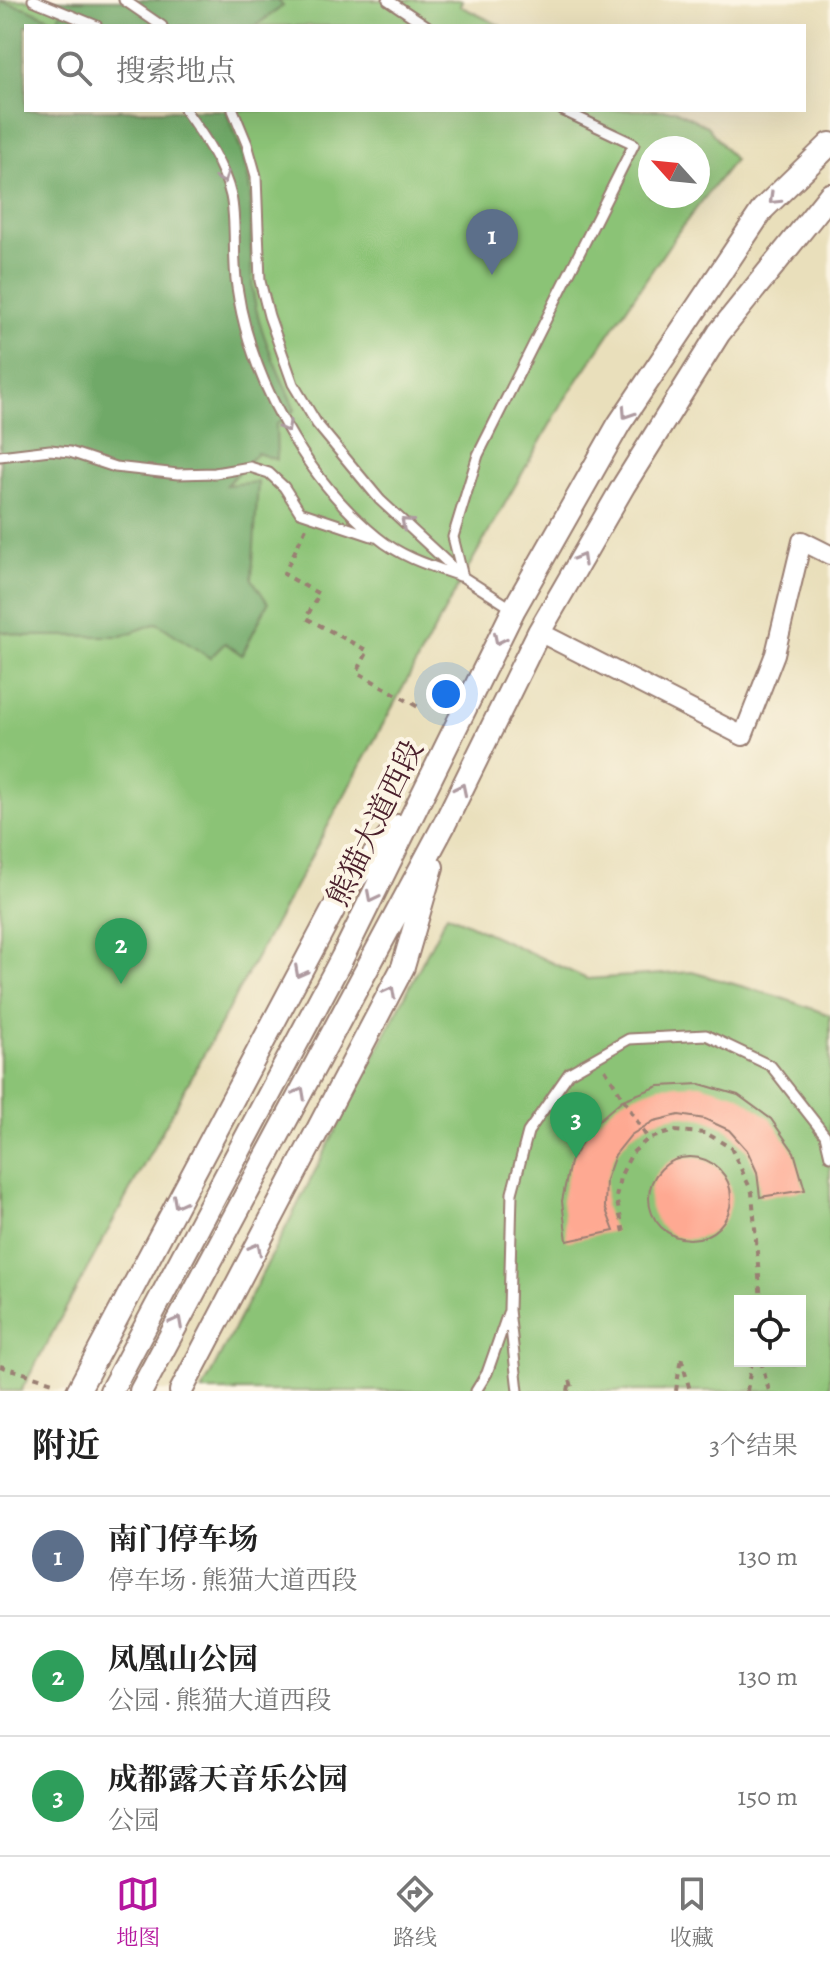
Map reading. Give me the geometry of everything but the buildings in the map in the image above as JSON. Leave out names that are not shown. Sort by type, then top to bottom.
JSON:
[{"type":"street","name":"熊猫大道西段","points":[[111,1391],[342,958],[514,609],[619,424],[763,209],[830,144]]},
{"type":"street","name":"熊猫大道西段","points":[[141,1391],[444,825],[539,632],[624,485],[719,333],[830,195]]},
{"type":"street","points":[[539,632],[743,736],[775,654],[802,541],[830,555]]},
{"type":"street","points":[[78,1391],[341,895],[424,794]]},
{"type":"street","points":[[181,1391],[403,967],[444,825]]},
{"type":"lane","points":[[33,0],[92,24]]},
{"type":"lane","points":[[124,0],[159,24]]},
{"type":"lane","points":[[388,0],[424,24]]},
{"type":"lane","points":[[186,112],[200,131],[230,194],[237,287],[256,360],[273,402],[302,453],[344,504],[378,538],[402,553],[463,577],[514,609]]},
{"type":"lane","points":[[234,112],[256,176],[260,281],[293,384],[317,424],[380,500],[463,577]]},
{"type":"lane","points":[[463,577],[453,537],[478,455],[634,144],[566,112]]},
{"type":"lane","points":[[0,456],[50,450],[70,452],[115,467],[178,474],[215,473],[250,467],[269,473],[284,487],[300,512],[378,538]]},
{"type":"lane","points":[[518,1391],[509,1310],[512,1193],[528,1132],[569,1073],[629,1039],[706,1035],[771,1066],[825,1135],[830,1156]]},
{"type":"lane","points":[[476,1391],[487,1373],[509,1310]]},
{"type":"path","points":[[312,516],[284,574],[319,594],[306,618],[368,651],[357,672],[420,708]]},
{"type":"path","points":[[598,1057],[648,1139]]},
{"type":"path","points":[[624,1232],[616,1198],[620,1177],[632,1153],[648,1139],[674,1131],[706,1133],[731,1148],[752,1192],[761,1295]]},
{"type":"path","points":[[676,1391],[681,1357],[690,1391]]},
{"type":"path","points":[[0,1366],[53,1382]]},
{"type":"path","points":[[747,1391],[751,1367]]},
{"type":"path","points":[[763,1367],[769,1391]]},
{"type":"green space","points":[[0,0],[462,0],[460,6],[497,24],[24,24],[24,112],[679,112],[707,126],[734,160],[710,191],[710,136],[638,136],[638,208],[697,208],[563,402],[463,577],[21,1391],[0,1391]]},
{"type":"green space","points":[[46,0],[277,0],[283,6],[258,24],[24,24],[24,112],[227,112],[237,140],[250,193],[251,273],[257,313],[295,410],[276,425],[277,460],[257,453],[226,485],[258,482],[252,579],[268,603],[242,655],[225,643],[210,658],[157,623],[122,636],[24,636],[0,631],[0,1],[57,21],[64,7]]},
{"type":"green space","points":[[447,914],[587,979],[692,972],[830,1015],[830,1391],[202,1391]]},
{"type":"place","name":"南门停车场","points":[[492,275]]},
{"type":"place","name":"凤凰山公园","points":[[121,984]]},
{"type":"place","name":"成都露天音乐公园","points":[[576,1158]]}]
